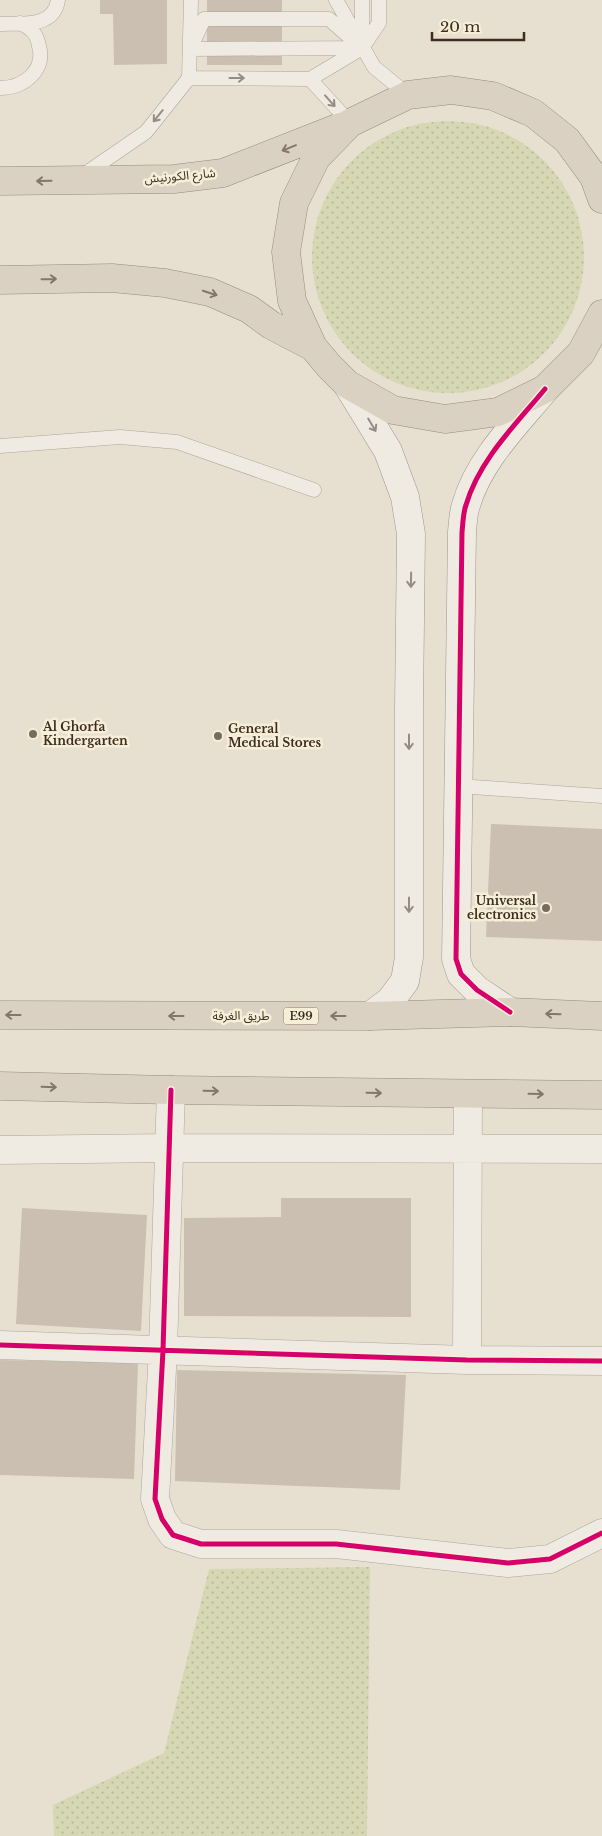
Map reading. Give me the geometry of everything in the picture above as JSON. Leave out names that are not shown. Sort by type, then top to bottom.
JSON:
[{"type":"highway","name":"شارع الكورنيش","points":[[0,181],[174,179],[223,173],[350,123],[408,95],[451,90],[493,96],[533,113],[567,140]]},
{"type":"highway","points":[[350,123],[316,158],[294,203],[286,252],[292,301],[313,346],[347,384],[393,410],[445,419],[498,412],[545,389],[592,347],[602,314]]},
{"type":"highway","points":[[567,140],[602,154]]},
{"type":"highway","points":[[567,140],[594,177],[602,199]]},
{"type":"highway","points":[[0,280],[112,278],[165,283],[210,292],[249,310],[271,325],[313,346]]},
{"type":"highway","name":"طريق الغرفة","points":[[0,1015],[370,1016],[510,1012],[602,1016]]},
{"type":"highway","points":[[0,1086],[602,1095]]},
{"type":"street","points":[[347,384],[388,452],[405,497],[411,534],[409,957],[405,981],[390,1001],[370,1016]]},
{"type":"street","points":[[510,1012],[477,990],[461,974],[456,959],[462,532],[465,507],[472,488],[490,458],[545,389]]},
{"type":"street","points":[[172,1090],[163,1350],[155,1499],[162,1519],[173,1535],[201,1544],[336,1544],[508,1563],[550,1559],[602,1533]]},
{"type":"street","points":[[467,1360],[468,1094]]},
{"type":"street","points":[[0,1150],[170,1148],[602,1149]]},
{"type":"street","points":[[0,1345],[467,1360],[602,1361]]},
{"type":"lane","points":[[0,24],[46,20],[57,7],[58,0]]},
{"type":"lane","points":[[336,0],[374,67],[408,95]]},
{"type":"lane","points":[[362,0],[362,48]]},
{"type":"lane","points":[[189,78],[310,79],[362,48],[379,23],[379,0]]},
{"type":"lane","points":[[76,180],[146,132],[189,78],[193,4]]},
{"type":"lane","points":[[190,49],[204,19],[329,19],[362,48]]},
{"type":"lane","points":[[0,88],[10,88],[21,84],[31,77],[40,60],[38,41],[33,32],[20,23]]},
{"type":"lane","points":[[190,49],[362,48]]},
{"type":"lane","points":[[310,79],[350,123]]},
{"type":"lane","points":[[0,446],[120,437],[177,442],[314,490]]},
{"type":"lane","points":[[458,786],[602,796]]},
{"type":"green space","points":[[448,121],[475,123],[500,131],[524,144],[544,161],[561,181],[574,205],[582,230],[584,257],[582,284],[574,309],[561,333],[544,353],[524,370],[500,383],[475,391],[448,393],[421,391],[396,383],[372,370],[352,353],[335,333],[322,309],[314,284],[312,257],[314,230],[322,205],[335,181],[352,161],[372,144],[396,131],[421,123]]},
{"type":"green space","points":[[370,1567],[367,1836],[54,1836],[53,1805],[164,1753],[209,1569]]},
{"type":"building","points":[[100,0],[167,0],[167,64],[114,65],[113,14],[100,14]]},
{"type":"building","points":[[207,0],[282,0],[282,65],[207,65]]},
{"type":"building","points":[[491,824],[602,829],[602,941],[486,937]]},
{"type":"building","points":[[281,1198],[411,1198],[411,1317],[184,1316],[184,1218],[281,1217]]},
{"type":"building","points":[[22,1208],[147,1215],[141,1331],[16,1324]]},
{"type":"building","points":[[0,1360],[138,1363],[134,1479],[0,1475]]},
{"type":"building","points":[[177,1370],[406,1375],[400,1490],[175,1481]]},
{"type":"cycle path","points":[[510,1012],[477,990],[461,974],[456,959],[462,532],[465,508],[480,473],[500,443],[545,389]]},
{"type":"cycle path","points":[[171,1090],[163,1350],[155,1499],[162,1519],[173,1535],[201,1544],[336,1544],[508,1563],[550,1559],[602,1533]]},
{"type":"cycle path","points":[[0,1345],[467,1360],[602,1361]]},
{"type":"place","name":"Al Ghorfa Kindergarten","points":[[33,734]]},
{"type":"place","name":"General Medical Stores","points":[[218,736]]},
{"type":"place","name":"Universal electronics","points":[[546,908]]}]
